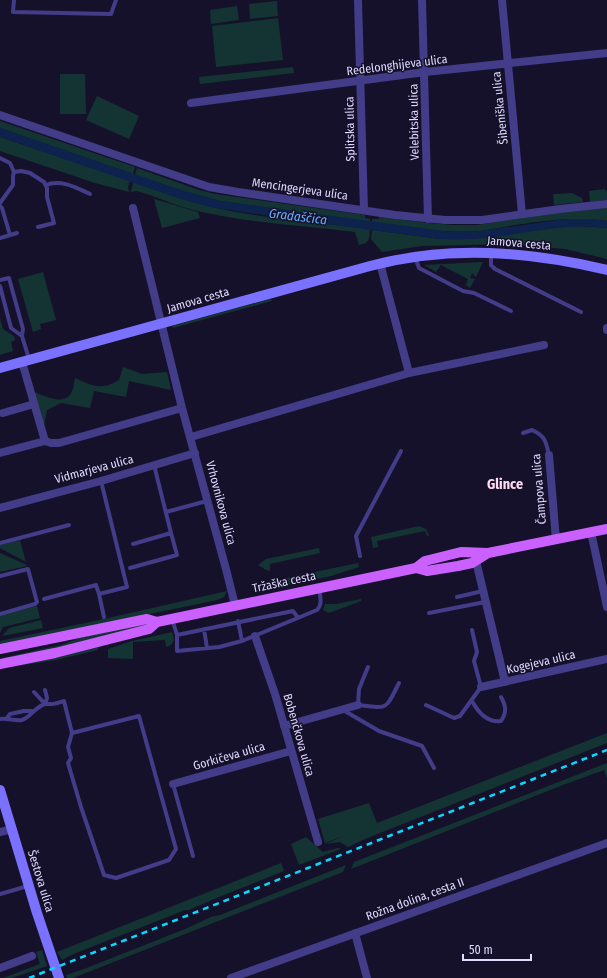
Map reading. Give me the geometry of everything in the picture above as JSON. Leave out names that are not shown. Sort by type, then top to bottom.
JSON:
[{"type":"main road","name":"Tržaška cesta","points":[[0,664],[55,653],[149,629],[157,622],[172,618],[416,568],[425,561],[462,552],[475,557],[488,553],[607,529]]},
{"type":"main road","name":"Tržaška cesta","points":[[0,649],[147,619],[157,622]]},
{"type":"street","name":"Splitska ulica","points":[[358,0],[364,210]]},
{"type":"street","name":"Velebitska ulica","points":[[422,0],[428,219]]},
{"type":"street","name":"Šibeniška ulica","points":[[502,0],[522,214]]},
{"type":"street","name":"Redelonghijeva ulica","points":[[191,103],[425,72],[607,53]]},
{"type":"street","name":"Mencingerjeva ulica","points":[[0,115],[209,187],[238,192],[428,219],[473,220],[607,204]]},
{"type":"street","name":"Vrhovnikova ulica","points":[[133,208],[182,408],[235,605]]},
{"type":"street","name":"Jamova cesta","points":[[0,368],[380,263],[415,256],[453,253],[522,254],[579,263],[607,270]]},
{"type":"street","points":[[380,263],[409,373]]},
{"type":"street","points":[[190,437],[409,373],[544,345]]},
{"type":"street","points":[[26,361],[34,404],[45,441]]},
{"type":"street","points":[[3,413],[34,404]]},
{"type":"street","points":[[0,453],[45,441],[59,443],[182,408]]},
{"type":"street","name":"Vidmarjeva ulica","points":[[0,508],[101,481],[195,453]]},
{"type":"street","name":"Čampova ulica","points":[[549,455],[556,540]]},
{"type":"street","points":[[591,532],[607,607]]},
{"type":"street","points":[[475,557],[505,682]]},
{"type":"street","name":"Bobenčkova ulica","points":[[255,636],[284,726],[318,842]]},
{"type":"street","name":"Kogejeva ulica","points":[[481,687],[607,659]]},
{"type":"street","points":[[284,726],[358,704]]},
{"type":"street","name":"Gorkičeva ulica","points":[[174,784],[291,751]]},
{"type":"street","name":"Šestova ulica","points":[[0,790],[59,978]]},
{"type":"street","points":[[0,832],[12,829]]},
{"type":"street","name":"Rožna dolina, cesta II","points":[[231,978],[607,843]]},
{"type":"street","points":[[355,933],[367,978]]},
{"type":"street","points":[[0,968],[32,956]]},
{"type":"lane","points":[[14,0],[13,12],[111,14],[116,0]]},
{"type":"lane","points":[[0,158],[10,163],[14,172],[12,176],[13,185],[0,204],[10,235]]},
{"type":"lane","points":[[14,172],[21,171],[30,173],[46,185],[54,223],[38,228]]},
{"type":"lane","points":[[46,185],[56,183],[75,187],[90,194]]},
{"type":"lane","points":[[0,238],[17,233]]},
{"type":"lane","points":[[491,253],[492,265],[495,269],[581,312]]},
{"type":"lane","points":[[415,256],[419,268],[463,291],[474,293],[511,311]]},
{"type":"lane","points":[[0,280],[9,278],[23,329],[22,336],[26,361]]},
{"type":"lane","points":[[0,286],[11,328],[22,336]]},
{"type":"lane","name":"Čampova ulica","points":[[523,433],[532,430],[540,434],[546,442],[549,455]]},
{"type":"lane","points":[[360,556],[356,536],[401,451]]},
{"type":"lane","points":[[130,568],[177,555],[154,465]]},
{"type":"lane","points":[[99,594],[128,587],[101,481]]},
{"type":"lane","points":[[166,512],[204,502]]},
{"type":"lane","points":[[0,543],[69,525]]},
{"type":"lane","points":[[133,544],[171,533]]},
{"type":"lane","points":[[0,576],[28,569],[37,602],[35,604],[0,614]]},
{"type":"lane","points":[[44,599],[96,585],[104,618]]},
{"type":"lane","points":[[172,618],[177,635],[177,651],[207,648],[242,641],[319,608],[321,600],[319,588]]},
{"type":"lane","points":[[457,597],[483,591]]},
{"type":"lane","points":[[429,613],[486,602]]},
{"type":"lane","points":[[177,635],[293,610],[298,618]]},
{"type":"lane","points":[[238,621],[242,641]]},
{"type":"lane","points":[[204,629],[207,648]]},
{"type":"lane","points":[[426,705],[454,718],[460,716],[481,687],[474,661],[477,652],[472,630]]},
{"type":"lane","points":[[368,667],[359,689],[358,704],[381,708],[388,704],[399,683]]},
{"type":"lane","points":[[45,690],[47,698],[45,704]]},
{"type":"lane","points":[[34,692],[45,704]]},
{"type":"lane","points":[[472,701],[484,717],[495,722],[501,721],[505,716],[505,705],[501,697]]},
{"type":"lane","points":[[0,719],[7,718],[12,721],[22,720],[45,704],[64,702],[72,733],[68,747],[71,758],[68,763],[104,875],[116,878],[169,860],[176,849],[139,716],[72,733]]},
{"type":"lane","points":[[342,710],[379,731],[422,746],[434,768]]},
{"type":"lane","points":[[7,718],[10,714],[33,711]]},
{"type":"lane","points":[[174,784],[193,856]]},
{"type":"lane","points":[[0,894],[29,886]]},
{"type":"green space","points":[[277,1],[278,16],[250,19],[249,4]]},
{"type":"green space","points":[[237,6],[239,20],[211,24],[210,10]]},
{"type":"green space","points":[[278,18],[283,60],[216,67],[212,26]]},
{"type":"green space","points":[[293,67],[294,73],[200,84],[199,77]]},
{"type":"green space","points":[[60,74],[85,74],[86,114],[60,114]]},
{"type":"green space","points":[[97,96],[139,116],[129,139],[86,120]]},
{"type":"green space","points":[[0,121],[135,167],[133,174],[0,128]]},
{"type":"green space","points":[[0,137],[130,181],[128,187],[129,192],[95,183],[0,151]]},
{"type":"green space","points":[[137,168],[199,190],[215,194],[365,215],[365,218],[370,219],[370,222],[220,201],[135,175]]},
{"type":"green space","points":[[133,182],[190,201],[248,214],[370,229],[369,239],[366,243],[359,245],[355,232],[270,223],[228,217],[186,208],[137,191],[131,192]]},
{"type":"green space","points":[[605,189],[605,191],[607,190],[607,200],[590,202],[589,191]]},
{"type":"green space","points":[[572,193],[582,198],[583,202],[554,205],[553,194]]},
{"type":"green space","points":[[154,199],[198,212],[200,218],[162,228]]},
{"type":"green space","points":[[607,208],[607,221],[575,219],[544,221],[467,232],[440,231],[372,222],[372,219],[379,219],[379,217],[428,223],[477,225],[564,212]]},
{"type":"green space","points":[[568,226],[607,228],[607,259],[565,249],[509,244],[422,246],[382,252],[371,239],[372,230],[440,239],[469,239]]},
{"type":"green space","points":[[483,262],[476,277],[472,273],[470,278],[475,279],[470,288],[466,285],[468,279],[441,265],[436,272],[424,265]]},
{"type":"green space","points":[[43,272],[56,320],[40,324],[41,329],[33,332],[18,279]]},
{"type":"green space","points":[[270,299],[272,301],[173,328],[172,326]]},
{"type":"green space","points":[[0,318],[3,329],[14,336],[15,340],[11,342],[13,351],[0,355]]},
{"type":"green space","points":[[123,367],[142,374],[167,372],[171,390],[129,381],[126,397],[94,391],[90,408],[61,403],[47,410],[44,426],[34,392],[49,398],[65,398],[69,396],[72,391],[75,378],[92,385],[107,385],[119,380]]},
{"type":"green space","points":[[419,526],[426,529],[429,536],[427,536],[425,531],[377,541],[378,547],[373,548],[371,537]]},
{"type":"green space","points":[[20,540],[26,562],[0,548],[0,545]]},
{"type":"green space","points":[[319,548],[320,553],[270,564],[270,571],[258,565],[266,559]]},
{"type":"green space","points":[[0,553],[27,565],[27,566],[0,572]]},
{"type":"green space","points":[[358,563],[359,567],[331,576],[254,592],[253,585]]},
{"type":"green space","points":[[227,591],[224,597],[217,600],[0,645],[0,641]]},
{"type":"green space","points":[[361,599],[361,601],[329,613],[323,610],[325,604],[336,604]]},
{"type":"green space","points":[[37,606],[40,618],[3,627],[0,633],[0,616]]},
{"type":"green space","points":[[41,620],[43,628],[2,636],[9,628]]},
{"type":"green space","points":[[147,623],[147,625],[48,650],[2,658],[61,645],[80,638]]},
{"type":"green space","points":[[172,632],[174,640],[171,645],[166,647],[165,640],[133,642],[133,659],[108,658],[108,649],[132,641]]},
{"type":"green space","points":[[98,647],[98,650],[56,660],[4,668],[55,658]]},
{"type":"green space","points":[[607,733],[607,743],[348,847],[340,842],[325,844],[346,835],[325,843],[318,819],[369,803],[377,823]]},
{"type":"green space","points":[[607,763],[607,778],[604,770],[351,869],[354,862]]},
{"type":"green space","points":[[306,837],[323,852],[338,848],[341,849],[299,865],[291,844]]},
{"type":"green space","points":[[281,863],[284,871],[189,910],[185,910],[71,955],[62,960],[57,952]]},
{"type":"green space","points":[[346,865],[343,872],[73,978],[67,978],[66,975]]},
{"type":"green space","points":[[42,950],[47,966],[12,978],[3,978],[40,964],[36,952]]},
{"type":"water","name":"Gradaščica","points":[[0,128],[175,188],[220,201],[452,232],[481,231],[565,219],[592,219],[607,221],[607,228],[565,227],[489,238],[440,239],[210,207],[187,201],[0,137]]},
{"type":"railway","points":[[29,978],[607,750]]},
{"type":"district","name":"Glince","points":[[505,484]]}]
